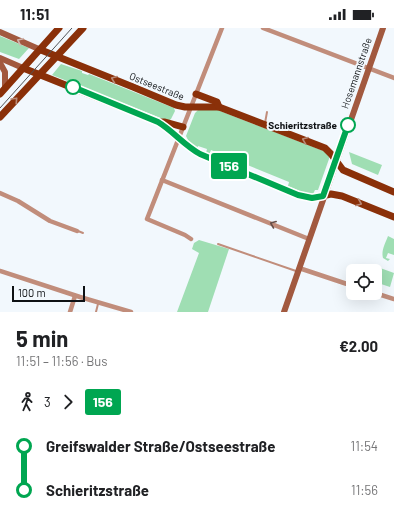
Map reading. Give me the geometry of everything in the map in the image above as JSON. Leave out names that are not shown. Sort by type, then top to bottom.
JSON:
[{"type":"main road","points":[[0,94],[41,50],[59,28]]},
{"type":"main road","points":[[0,116],[83,28]]},
{"type":"main road","name":"Ostseestraße","points":[[41,50],[176,106],[219,107],[325,148],[343,170],[394,192]]},
{"type":"main road","points":[[23,68],[158,122],[200,154],[286,190],[306,197],[331,194],[342,196],[394,218]]},
{"type":"main road","points":[[196,94],[217,102],[219,107]]},
{"type":"main road","points":[[158,122],[165,122],[183,127]]},
{"type":"street","points":[[191,239],[185,235],[146,219],[222,28]]},
{"type":"street","points":[[263,28],[394,78]]},
{"type":"street","name":"Hosemannstraße","points":[[284,312],[323,196],[383,28]]},
{"type":"street","points":[[0,32],[41,50]]},
{"type":"street","points":[[0,58],[23,68]]},
{"type":"street","points":[[0,63],[5,72],[5,88]]},
{"type":"street","points":[[162,180],[309,239]]},
{"type":"street","points":[[0,193],[18,200],[50,221],[77,231]]},
{"type":"street","points":[[298,269],[346,284]]},
{"type":"street","points":[[0,271],[75,296],[130,312]]},
{"type":"street","points":[[382,295],[394,299]]},
{"type":"street","points":[[70,312],[75,296]]},
{"type":"lane","points":[[265,124],[266,112]]},
{"type":"lane","points":[[77,231],[83,233]]},
{"type":"lane","points":[[218,244],[298,269]]},
{"type":"lane","points":[[96,312],[99,303]]},
{"type":"green space","points":[[0,36],[29,48],[19,59],[0,52]]},
{"type":"green space","points":[[61,64],[174,108],[175,111],[171,119],[168,121],[52,75]]},
{"type":"green space","points":[[215,109],[326,152],[329,155],[329,159],[318,190],[315,190],[313,194],[302,192],[288,186],[289,182],[211,150],[209,155],[206,153],[207,149],[198,146],[197,149],[189,142],[186,136],[195,113],[198,110]]},
{"type":"green space","points":[[349,152],[382,165],[378,175],[352,164]]},
{"type":"green space","points":[[388,236],[394,239],[394,255],[388,253],[386,258],[390,259],[388,261],[383,258],[383,253]]},
{"type":"green space","points":[[199,240],[229,249],[208,312],[177,312],[199,253],[192,249],[194,243]]},
{"type":"green space","points":[[382,269],[394,273],[390,287],[382,284]]},
{"type":"tram line","points":[[0,108],[72,28]]},
{"type":"bus line","name":"156","points":[[73,87],[158,122],[169,129],[194,151],[200,154],[306,197],[315,198],[323,196],[348,125]]},
{"type":"place","name":"Schieritzstraße","points":[[348,125]]}]
